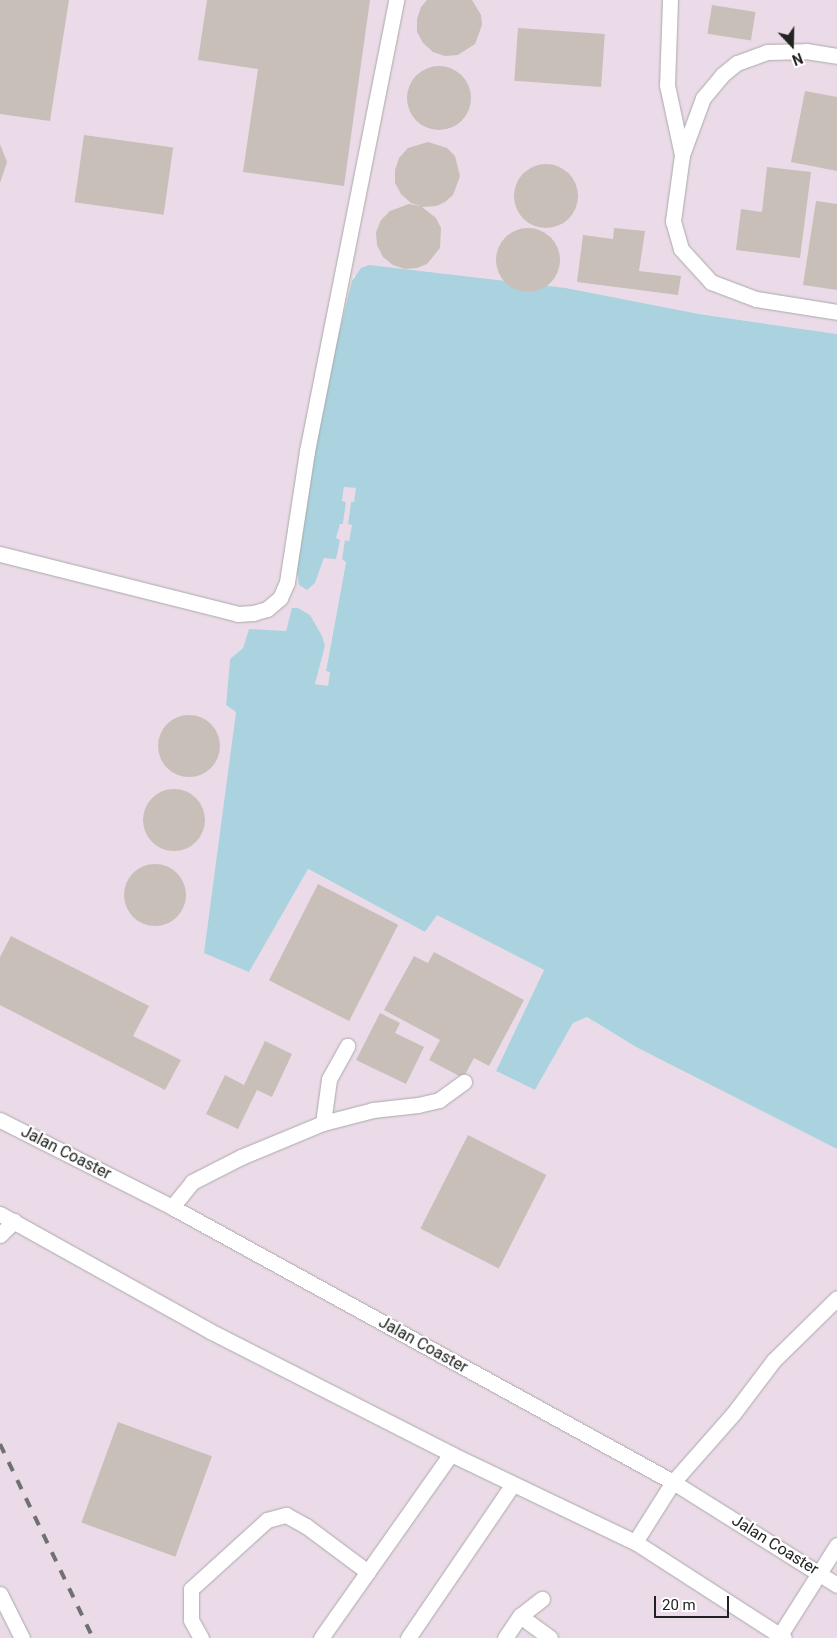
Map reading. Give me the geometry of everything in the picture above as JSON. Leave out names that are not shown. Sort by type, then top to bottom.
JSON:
[{"type":"lane","points":[[0,554],[238,614],[268,609],[280,598],[287,582],[307,451],[396,0]]},
{"type":"lane","points":[[670,0],[666,85],[682,155]]},
{"type":"lane","points":[[837,56],[806,51],[767,52],[737,63],[722,75],[703,98],[682,155],[673,221],[681,249],[711,282],[756,299],[837,312]]},
{"type":"lane","points":[[323,1123],[329,1079],[347,1046]]},
{"type":"lane","points":[[172,1206],[192,1182],[241,1157],[323,1123],[373,1110],[418,1105],[440,1100],[464,1082]]},
{"type":"lane","name":"Jalan Coaster","points":[[0,1120],[172,1206],[673,1482],[837,1585]]},
{"type":"lane","points":[[0,1235],[7,1217],[210,1331],[451,1454],[635,1542],[781,1637],[819,1573],[836,1549]]},
{"type":"lane","points":[[635,1542],[673,1482],[733,1414],[774,1360],[837,1298]]},
{"type":"lane","points":[[322,1638],[451,1454]]},
{"type":"lane","points":[[408,1638],[513,1484]]},
{"type":"lane","points":[[201,1638],[191,1620],[191,1589],[267,1520],[286,1515],[306,1526],[368,1572]]},
{"type":"lane","points":[[0,1594],[22,1638]]},
{"type":"lane","points":[[505,1638],[520,1616],[542,1599]]},
{"type":"lane","points":[[520,1616],[550,1638]]},
{"type":"shaded area","points":[[0,0],[837,0],[837,334],[699,314],[566,288],[354,275],[314,434],[297,579],[302,588],[315,583],[324,558],[336,538],[340,523],[343,524],[346,503],[342,502],[344,487],[357,488],[354,502],[351,502],[348,524],[352,525],[349,541],[346,540],[346,561],[326,670],[330,672],[328,687],[315,684],[325,646],[310,615],[292,609],[286,631],[249,630],[243,648],[230,659],[226,705],[236,712],[224,813],[249,971],[307,869],[425,932],[437,914],[544,970],[496,1071],[535,1090],[573,1023],[587,1017],[636,1047],[837,1149],[837,1638],[0,1638]]},
{"type":"water","points":[[369,265],[566,288],[699,314],[837,334],[837,1149],[636,1047],[587,1017],[573,1023],[535,1090],[496,1071],[544,970],[437,915],[425,932],[308,869],[249,972],[204,953],[236,712],[226,705],[230,659],[243,648],[249,629],[286,631],[292,608],[298,608],[310,615],[322,636],[325,646],[315,684],[328,686],[330,672],[326,671],[346,562],[342,559],[345,540],[349,541],[352,525],[348,524],[351,502],[354,502],[356,488],[344,487],[342,501],[346,502],[343,524],[340,524],[336,538],[340,540],[336,559],[324,558],[315,583],[307,590],[299,585],[296,565],[314,434],[352,281],[361,268]]},
{"type":"building","points":[[0,0],[69,0],[50,121],[0,114]]},
{"type":"building","points":[[207,0],[370,0],[344,186],[243,172],[258,69],[198,60]]},
{"type":"building","points":[[427,0],[472,0],[481,15],[482,25],[475,44],[458,55],[445,56],[433,52],[423,43],[417,32],[417,19],[421,7]]},
{"type":"building","points":[[712,5],[755,12],[751,41],[707,34]]},
{"type":"building","points":[[518,28],[605,34],[601,87],[514,81]]},
{"type":"building","points":[[433,66],[445,66],[462,75],[469,86],[471,98],[469,110],[462,121],[445,130],[433,130],[421,125],[412,116],[407,104],[407,92],[412,80],[421,71]]},
{"type":"building","points":[[805,91],[837,97],[837,171],[791,162]]},
{"type":"building","points":[[84,135],[173,148],[164,215],[75,202]]},
{"type":"building","points":[[428,142],[447,148],[455,156],[460,176],[453,195],[445,202],[436,206],[422,207],[436,218],[441,228],[440,248],[427,264],[417,268],[405,269],[393,265],[383,257],[377,245],[376,232],[381,220],[390,211],[409,204],[421,206],[411,203],[401,194],[395,183],[395,170],[399,158],[408,148]]},
{"type":"building","points":[[0,144],[7,162],[0,183]]},
{"type":"building","points":[[540,164],[552,164],[569,173],[576,184],[578,196],[576,208],[569,219],[552,228],[540,228],[528,223],[519,214],[514,202],[514,190],[519,178],[528,169]]},
{"type":"building","points":[[767,167],[811,172],[800,258],[736,250],[741,209],[762,212]]},
{"type":"building","points":[[816,201],[837,204],[837,290],[803,285]]},
{"type":"building","points":[[522,228],[534,228],[551,237],[558,248],[560,260],[558,272],[551,283],[534,292],[522,292],[510,287],[501,278],[496,266],[496,254],[501,242],[510,233]]},
{"type":"building","points":[[614,228],[645,231],[639,271],[681,276],[678,295],[577,282],[583,235],[613,239]]},
{"type":"building","points":[[183,715],[195,715],[211,724],[218,734],[220,746],[218,758],[211,768],[195,777],[183,777],[172,772],[163,763],[158,752],[158,740],[163,729],[172,720]]},
{"type":"building","points":[[168,789],[180,789],[196,798],[203,808],[205,820],[203,832],[196,842],[180,851],[168,851],[157,846],[148,837],[143,826],[143,814],[148,803],[157,794]]},
{"type":"building","points":[[149,864],[161,864],[177,873],[184,883],[186,895],[184,907],[177,917],[161,926],[149,926],[138,921],[129,912],[124,901],[124,889],[129,878],[138,869]]},
{"type":"building","points":[[318,884],[398,925],[349,1021],[269,980]]},
{"type":"building","points":[[11,936],[149,1006],[133,1036],[181,1060],[165,1090],[0,1005],[0,957]]},
{"type":"building","points":[[434,952],[524,1000],[489,1066],[474,1058],[463,1078],[429,1060],[440,1040],[384,1010],[414,956],[428,963]]},
{"type":"building","points":[[380,1013],[400,1023],[395,1033],[424,1047],[406,1084],[356,1060]]},
{"type":"building","points":[[265,1041],[292,1054],[272,1097],[257,1090],[238,1129],[206,1114],[225,1075],[244,1085]]},
{"type":"building","points":[[468,1135],[546,1175],[499,1269],[420,1229]]},
{"type":"building","points":[[118,1422],[212,1456],[175,1557],[81,1523]]},
{"type":"railway","points":[[0,1444],[93,1638]]}]
